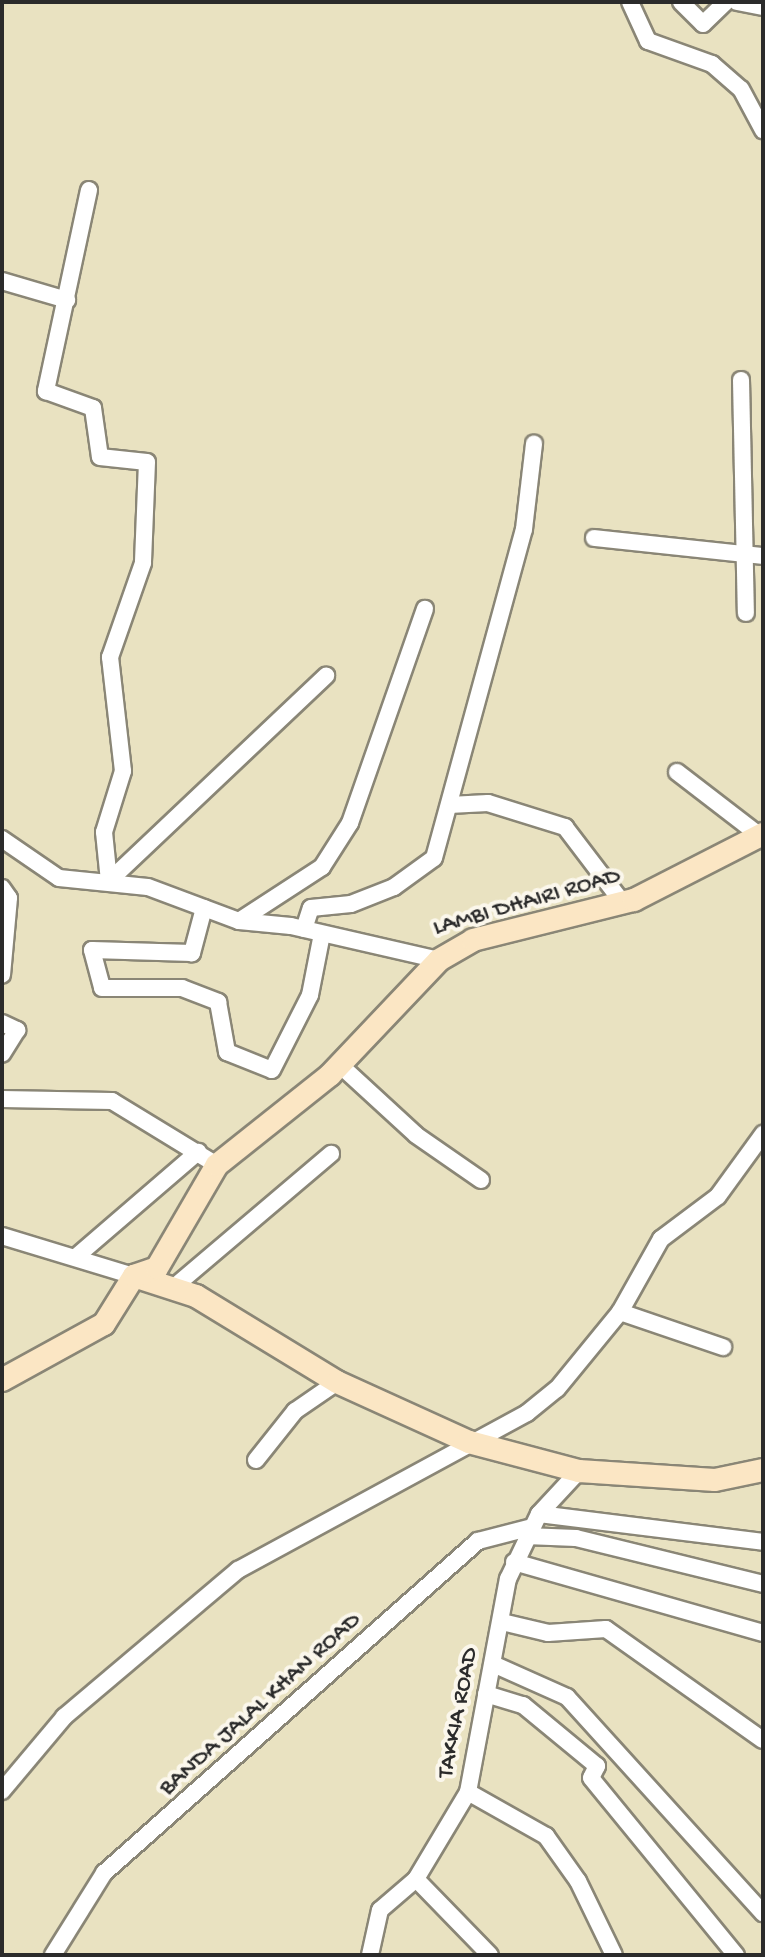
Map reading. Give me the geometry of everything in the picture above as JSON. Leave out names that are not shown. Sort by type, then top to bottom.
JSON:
[{"type":"street","points":[[630,2],[648,41],[712,64],[741,89],[763,130]]},
{"type":"street","points":[[681,2],[703,24],[726,2]]},
{"type":"street","points":[[737,2],[763,7]]},
{"type":"street","points":[[89,190],[46,391],[93,408],[100,457],[147,462],[143,563],[110,657],[123,771],[104,832],[109,881]]},
{"type":"street","points":[[2,281],[67,300]]},
{"type":"street","points":[[741,380],[755,556],[746,613]]},
{"type":"street","points":[[304,929],[311,908],[351,904],[394,887],[434,858],[524,529],[534,444]]},
{"type":"street","points":[[594,538],[755,556]]},
{"type":"street","points":[[239,921],[322,867],[350,823],[425,609]]},
{"type":"street","points":[[109,881],[326,676]]},
{"type":"street","points":[[677,772],[761,835]]},
{"type":"street","points":[[449,805],[488,803],[565,827],[623,903]]},
{"type":"street","name":"LAMBI DHAIRI ROAD","points":[[2,839],[59,878],[109,881],[239,921],[304,929],[439,960],[473,940],[623,903],[761,835]]},
{"type":"street","points":[[2,888],[9,898],[2,975]]},
{"type":"street","points":[[204,908],[192,953],[92,950],[102,988],[182,988],[218,1002],[227,1052],[272,1070],[310,995],[322,934]]},
{"type":"street","points":[[2,1380],[104,1324],[134,1276],[157,1268],[217,1165],[340,1065],[439,960]]},
{"type":"street","points":[[2,1023],[17,1030],[2,1054]]},
{"type":"street","points":[[340,1065],[416,1135],[481,1180]]},
{"type":"street","points":[[2,1099],[112,1101],[217,1165]]},
{"type":"street","points":[[2,1791],[64,1717],[238,1570],[469,1442],[557,1389],[620,1312],[661,1239],[718,1196],[763,1134]]},
{"type":"street","points":[[77,1256],[198,1152]]},
{"type":"street","points":[[174,1287],[331,1154]]},
{"type":"street","points":[[2,1236],[174,1287],[337,1382],[469,1442],[579,1471],[715,1480],[763,1470]]},
{"type":"street","points":[[620,1312],[723,1347]]},
{"type":"street","points":[[256,1460],[295,1411],[337,1382]]},
{"type":"street","name":"TAKKIA ROAD","points":[[370,1955],[380,1910],[416,1879],[468,1792],[514,1562],[532,1526],[579,1471]]},
{"type":"street","points":[[532,1526],[763,1542]]},
{"type":"street","points":[[532,1526],[763,1584]]},
{"type":"street","name":"BANDA JALAL KHAN ROAD","points":[[53,1955],[104,1873],[478,1541],[532,1526]]},
{"type":"street","points":[[514,1562],[763,1633]]},
{"type":"street","points":[[502,1622],[548,1633],[606,1629],[763,1740]]},
{"type":"street","points":[[493,1664],[567,1697],[763,1913]]},
{"type":"street","points":[[486,1694],[523,1705],[597,1766],[591,1778],[736,1955]]},
{"type":"street","points":[[468,1792],[546,1836],[578,1881],[614,1955]]},
{"type":"street","points":[[416,1879],[490,1955]]}]
